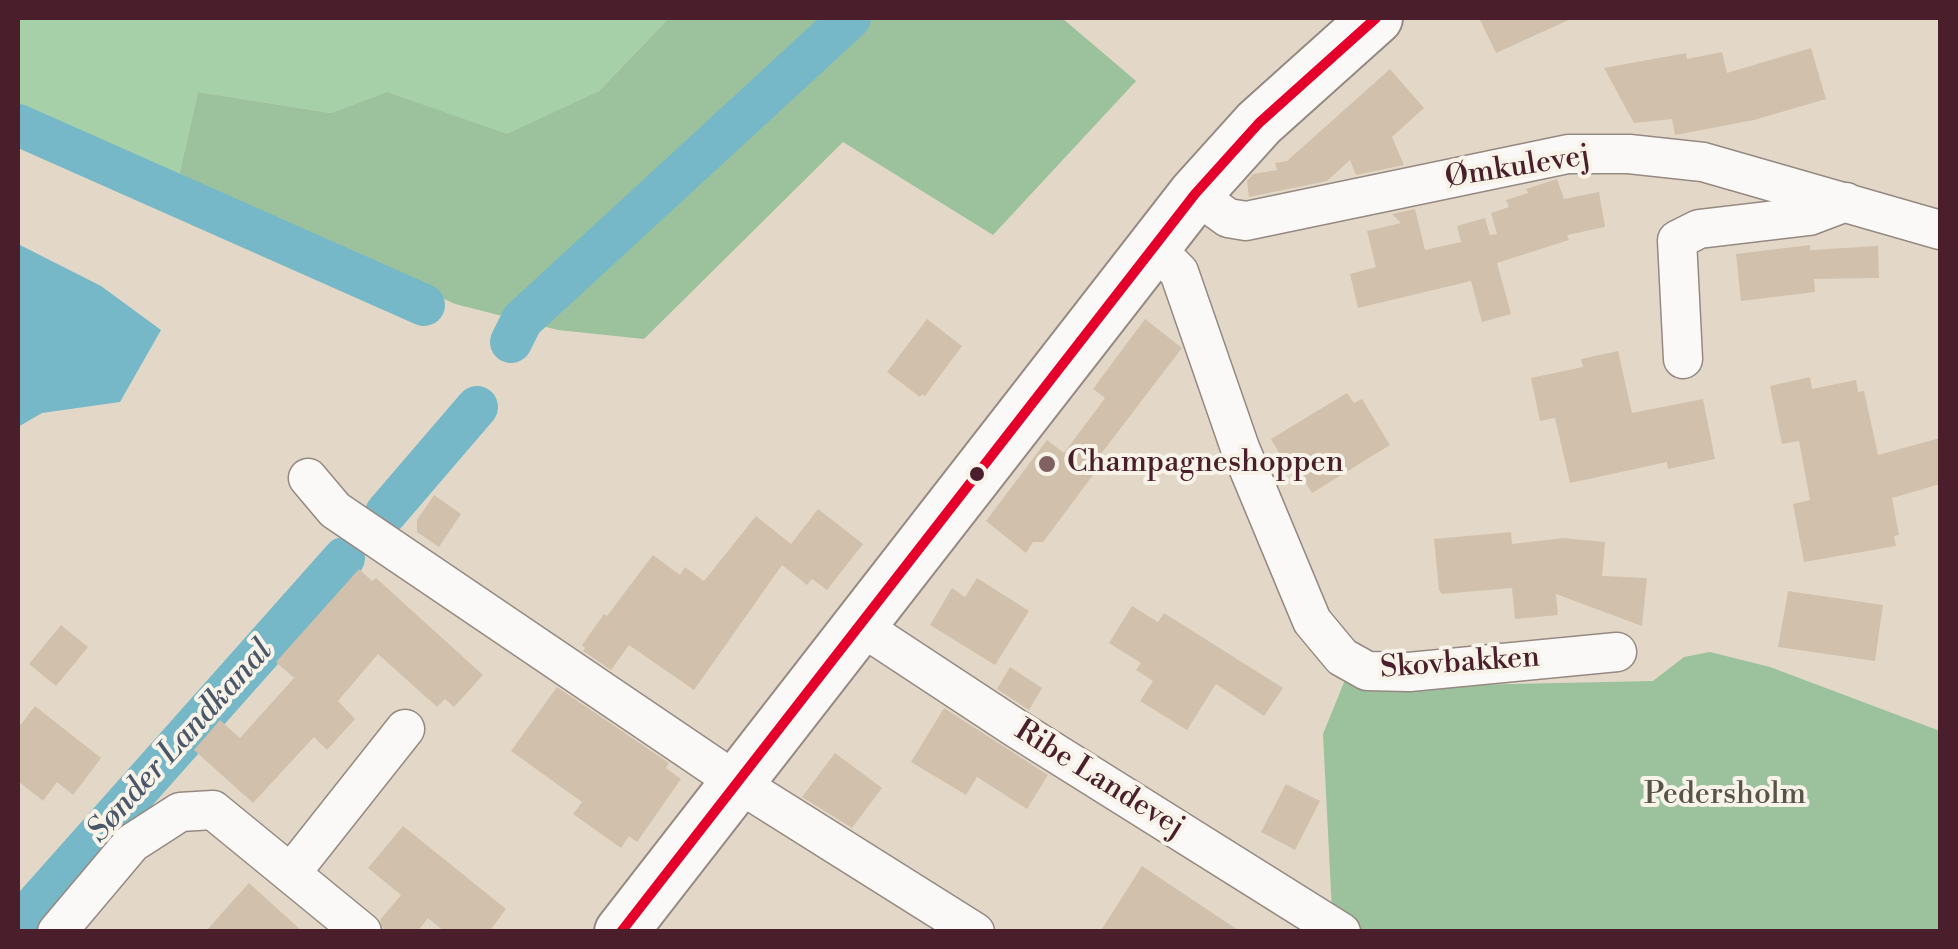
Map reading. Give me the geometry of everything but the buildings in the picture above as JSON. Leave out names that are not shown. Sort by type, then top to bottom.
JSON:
[{"type":"main road","points":[[621,932],[1195,194],[1259,124],[1376,18]]},
{"type":"street","name":"Ømkulevej","points":[[1195,194],[1228,218],[1246,221],[1568,154],[1629,154],[1703,162],[1940,230]]},
{"type":"street","points":[[1683,359],[1677,240],[1699,229],[1809,216],[1846,202]]},
{"type":"street","name":"Skovbakken","points":[[1155,248],[1179,272],[1240,448],[1312,620],[1342,657],[1367,671],[1409,672],[1617,652]]},
{"type":"street","points":[[308,478],[335,510],[738,783],[975,932]]},
{"type":"street","name":"Ribe Landevej","points":[[860,625],[1017,729],[1341,932]]},
{"type":"street","points":[[291,873],[405,729]]},
{"type":"street","points":[[57,932],[132,843],[180,812],[213,810],[362,932]]},
{"type":"green space","points":[[18,18],[669,18],[599,91],[507,135],[387,92],[331,113],[198,92],[179,176],[18,104]]},
{"type":"green space","points":[[669,18],[1062,18],[1136,81],[993,235],[843,142],[644,339],[558,330],[455,304],[179,176],[198,92],[331,113],[387,92],[507,134],[599,91]]},
{"type":"green space","name":"Pedersholm","points":[[1710,652],[1770,667],[1940,731],[1940,931],[1333,931],[1323,734],[1345,680],[1373,687],[1653,681],[1684,657]]},
{"type":"water","points":[[18,244],[101,286],[161,330],[120,402],[42,413],[18,427]]},
{"type":"waterway","points":[[511,342],[522,320],[850,18]]},
{"type":"waterway","name":"Sønder Landkanal","points":[[18,125],[424,305]]},
{"type":"waterway","name":"Sønder Landkanal","points":[[386,513],[477,407]]},
{"type":"waterway","name":"Sønder Landkanal","points":[[18,925],[344,558]]},
{"type":"transit line","points":[[621,932],[1195,194],[1259,123],[1376,18]]},
{"type":"place","name":"Champagneshoppen","points":[[1047,464]]}]
